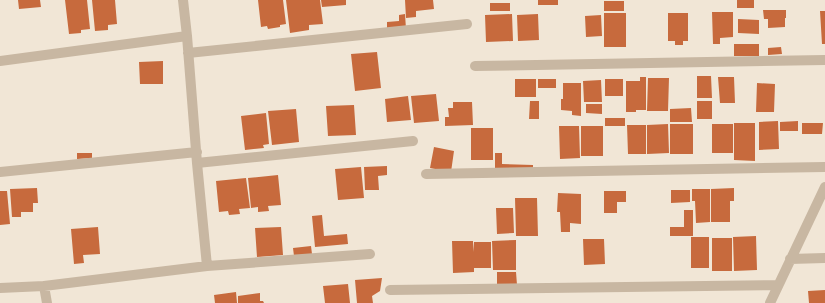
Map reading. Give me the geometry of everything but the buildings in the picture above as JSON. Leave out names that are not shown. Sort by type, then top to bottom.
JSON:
[{"type":"street","points":[[183,0],[207,266]]},
{"type":"street","points":[[188,53],[467,24]]},
{"type":"street","points":[[0,61],[187,36]]},
{"type":"street","points":[[475,66],[825,60]]},
{"type":"street","points":[[197,163],[413,141]]},
{"type":"street","points":[[0,172],[197,152]]},
{"type":"street","points":[[426,174],[825,167]]},
{"type":"street","points":[[770,303],[825,187]]},
{"type":"street","points":[[0,288],[44,286],[207,266],[370,254]]},
{"type":"street","points":[[790,259],[825,258]]},
{"type":"street","points":[[390,290],[778,285]]},
{"type":"street","points":[[44,286],[47,303]]}]
